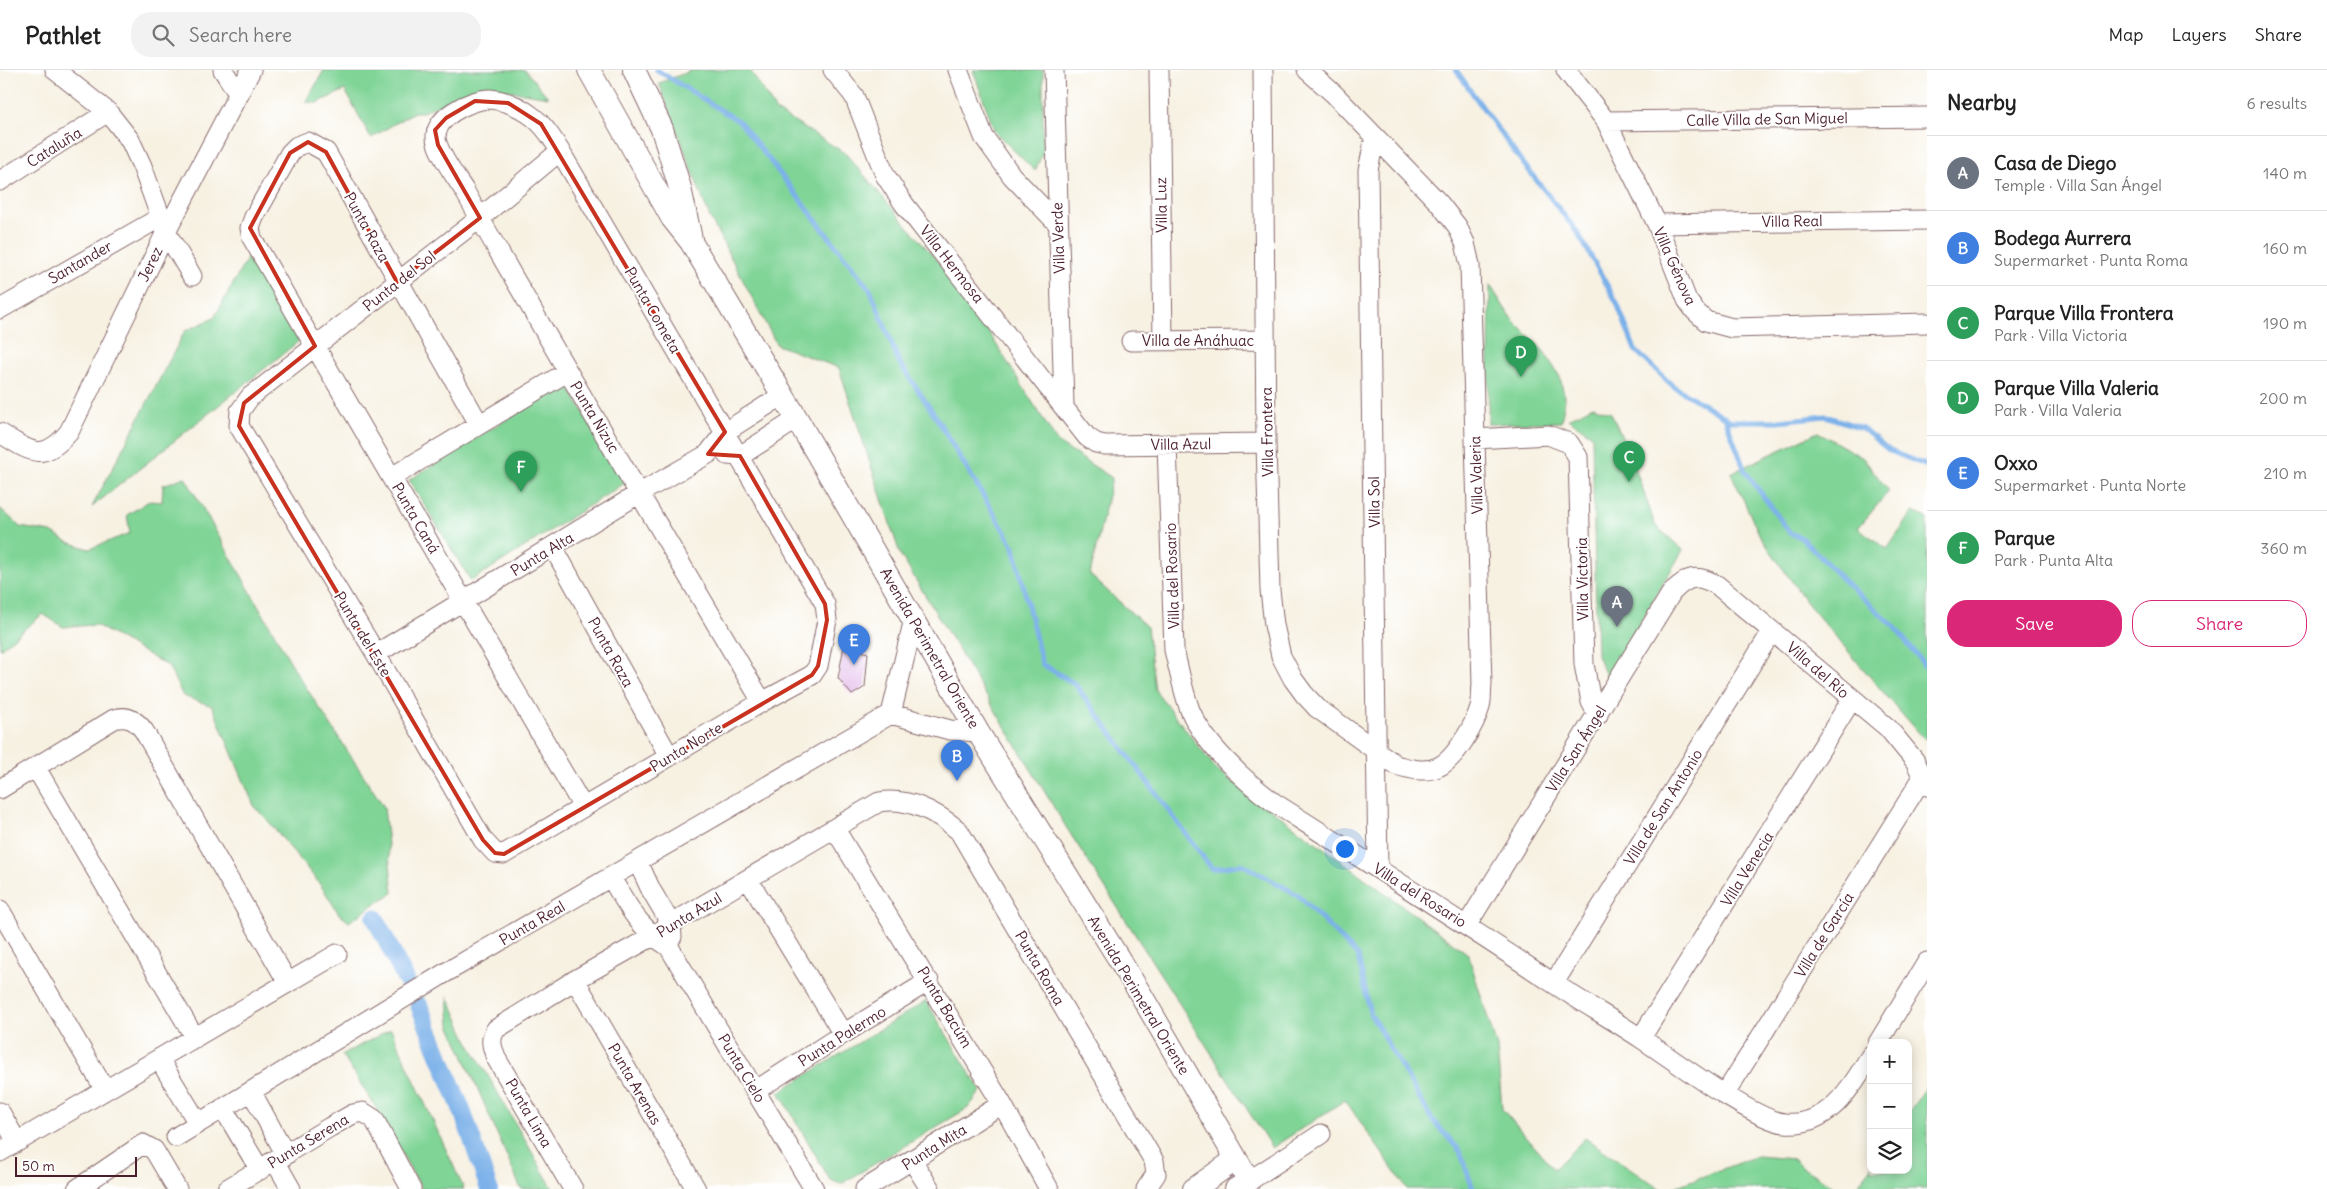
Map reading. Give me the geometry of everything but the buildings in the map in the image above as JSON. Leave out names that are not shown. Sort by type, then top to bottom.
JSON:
[{"type":"street","points":[[55,70],[108,112],[130,140],[163,225],[192,276]]},
{"type":"street","points":[[223,70],[239,95]]},
{"type":"street","name":"Jerez","points":[[0,433],[29,450],[44,452],[58,445],[68,432],[163,225],[252,70]]},
{"type":"street","name":"Avenida Perimetral Oriente","points":[[590,70],[672,218],[691,242],[783,395],[978,732],[1140,993],[1235,1160],[1242,1185]]},
{"type":"street","points":[[625,70],[645,106],[646,114],[640,127],[627,136]]},
{"type":"street","name":"Avenida Perimetral Oriente","points":[[634,70],[662,129],[682,195],[691,242]]},
{"type":"street","name":"Villa Hermosa","points":[[833,70],[854,96],[885,175],[904,204],[1087,437],[1096,443]]},
{"type":"street","points":[[958,70],[984,137],[1012,176],[1058,224]]},
{"type":"street","name":"Villa Verde","points":[[1054,70],[1064,406]]},
{"type":"street","name":"Villa Luz","points":[[1159,70],[1163,340]]},
{"type":"street","name":"Villa Frontera","points":[[1263,70],[1266,443],[1270,590],[1274,625],[1281,656],[1293,679],[1317,708],[1377,750]]},
{"type":"street","name":"Villa Valeria","points":[[1299,70],[1375,137]]},
{"type":"street","name":"Villa Valeria","points":[[1306,70],[1440,203],[1457,226],[1466,243],[1472,284],[1474,439],[1482,684],[1480,706],[1470,728],[1456,750],[1439,766],[1425,770],[1410,769],[1396,765],[1377,750]]},
{"type":"street","name":"Villa Génova","points":[[1566,70],[1606,121],[1657,224],[1687,300],[1706,321],[1732,328],[1927,323]]},
{"type":"street","name":"Punta Cometa","points":[[436,130],[446,118],[475,100],[492,99],[508,103],[529,114],[541,124],[560,151],[825,604]]},
{"type":"street","name":"Cataluña","points":[[0,181],[108,112]]},
{"type":"street","name":"Calle Villa de San Miguel","points":[[1606,121],[1927,117]]},
{"type":"street","name":"Punta Nizuc","points":[[436,130],[438,145],[567,372],[762,702]]},
{"type":"street","name":"Villa Sol","points":[[1375,137],[1368,170],[1378,869]]},
{"type":"street","name":"Punta Raza","points":[[250,228],[290,153],[297,146],[308,142],[326,152],[397,282],[479,424]]},
{"type":"street","name":"Punta del Sol","points":[[240,411],[250,397],[480,218],[560,151]]},
{"type":"street","name":"Villa Real","points":[[1657,224],[1927,220]]},
{"type":"street","name":"Santander","points":[[0,308],[163,225]]},
{"type":"street","name":"Punta Caná","points":[[250,228],[252,238],[583,807]]},
{"type":"street","name":"Villa de Anáhuac","points":[[1131,341],[1265,340]]},
{"type":"street","points":[[392,477],[567,372]]},
{"type":"street","name":"Punta Alta","points":[[376,654],[640,493],[708,454],[726,432],[783,395]]},
{"type":"street","name":"Punta del Este","points":[[240,411],[240,426],[376,654],[483,840],[495,853]]},
{"type":"street","points":[[708,454],[740,456],[797,419]]},
{"type":"street","name":"Villa Victoria","points":[[1474,439],[1548,434],[1569,443],[1578,457],[1580,468],[1584,664],[1591,702],[1598,715]]},
{"type":"street","name":"Villa Azul","points":[[1096,443],[1105,445],[1266,443]]},
{"type":"street","name":"Villa del Rosario","points":[[1167,444],[1174,650],[1191,711],[1216,749],[1252,785],[1273,802],[1467,925],[1554,984],[1725,1094],[1771,1120],[1784,1124],[1799,1123],[1828,1111],[1852,1086],[1867,1062]]},
{"type":"street","name":"Punta Raza","points":[[553,547],[669,756]]},
{"type":"street","name":"Villa San Ángel","points":[[1467,925],[1672,592],[1682,582],[1690,578]]},
{"type":"street","name":"Villa del Río","points":[[1690,578],[1699,578],[1717,585],[1893,733],[1915,762],[1925,781]]},
{"type":"street","name":"Punta Norte","points":[[495,853],[504,854],[669,756],[812,675],[820,657],[827,620],[825,604]]},
{"type":"street","points":[[914,619],[891,714],[950,730],[978,732]]},
{"type":"street","name":"Villa de San Antonio","points":[[1554,984],[1772,631]]},
{"type":"street","name":"Villa Venecia","points":[[1640,1038],[1852,699]]},
{"type":"street","name":"Punta Real","points":[[176,1137],[445,974],[891,714]]},
{"type":"street","points":[[0,789],[114,719],[126,717],[135,722],[144,731],[288,983]]},
{"type":"street","points":[[36,768],[195,1038]]},
{"type":"street","name":"Villa de García","points":[[1725,1094],[1925,781]]},
{"type":"street","name":"Punta Azul","points":[[491,1035],[496,1029],[575,980],[653,936],[878,802],[889,800]]},
{"type":"street","name":"Punta Roma","points":[[889,800],[900,800],[934,813],[959,831],[1154,1160],[1151,1182]]},
{"type":"street","name":"Punta Bacúm","points":[[836,828],[1002,1104],[1050,1189]]},
{"type":"street","points":[[638,862],[651,890],[671,924],[672,937],[669,948]]},
{"type":"street","name":"Punta Cielo","points":[[611,878],[634,917],[653,936],[669,948],[814,1189]]},
{"type":"street","points":[[748,879],[843,1034]]},
{"type":"street","points":[[0,910],[105,1090]]},
{"type":"street","points":[[0,1152],[337,954]]},
{"type":"street","points":[[1880,1039],[1927,962]]},
{"type":"street","name":"Punta Arenas","points":[[575,980],[696,1189]]},
{"type":"street","name":"Punta Palermo","points":[[756,1091],[929,981]]},
{"type":"street","name":"Punta Lima","points":[[491,1035],[496,1058],[573,1189]]},
{"type":"street","points":[[159,1058],[198,1123]]},
{"type":"street","points":[[251,1091],[274,1162]]},
{"type":"street","name":"Punta Mita","points":[[865,1189],[1002,1104]]},
{"type":"street","points":[[224,1108],[274,1162],[291,1189]]},
{"type":"street","points":[[0,1112],[17,1142]]},
{"type":"street","name":"Punta Serena","points":[[227,1189],[353,1114],[363,1112],[374,1119],[411,1189]]},
{"type":"street","points":[[1242,1185],[1321,1134]]},
{"type":"street","points":[[78,1189],[143,1144],[154,1150],[178,1189]]},
{"type":"street","points":[[912,1160],[930,1189]]},
{"type":"street","points":[[1194,1189],[1235,1160]]},
{"type":"highlighted area","points":[[475,101],[508,103],[541,124],[725,432],[708,454],[740,456],[825,604],[827,620],[818,666],[812,675],[504,854],[495,853],[483,840],[239,426],[244,403],[315,346],[250,228],[290,153],[308,142],[326,152],[397,282],[480,218],[438,145],[435,130],[446,118]]},
{"type":"green space","points":[[324,70],[525,70],[548,97],[481,86],[423,112],[414,112],[371,138],[345,90],[317,103],[306,102]]},
{"type":"green space","points":[[693,70],[750,70],[776,111],[845,153],[961,288],[1058,443],[1112,478],[1090,575],[1147,627],[1155,690],[1216,769],[1468,954],[1497,1047],[1502,1109],[1554,1169],[1585,1138],[1661,1189],[1407,1189],[1345,1100],[1272,1148],[1066,827],[900,554],[839,368],[777,345],[710,218],[659,83]]},
{"type":"green space","points":[[973,70],[1043,70],[1043,152],[1035,171],[995,132]]},
{"type":"green space","points":[[249,255],[299,341],[92,507],[185,331],[214,318]]},
{"type":"green space","points":[[1490,285],[1511,318],[1543,350],[1560,377],[1565,399],[1561,422],[1488,424]]},
{"type":"green space","points":[[566,382],[625,483],[471,581],[409,480]]},
{"type":"green space","points":[[1593,406],[1611,413],[1633,461],[1655,525],[1683,550],[1607,678],[1597,655],[1592,435],[1568,419]]},
{"type":"green space","points":[[1818,432],[1863,458],[1889,491],[1858,528],[1887,549],[1913,512],[1927,518],[1927,740],[1918,733],[1807,603],[1760,536],[1731,473]]},
{"type":"green space","points":[[185,477],[298,675],[384,807],[393,893],[349,922],[339,914],[320,884],[265,817],[255,808],[212,706],[183,696],[168,666],[96,625],[63,627],[43,614],[0,649],[0,508],[20,527],[51,532],[68,542],[89,549],[130,533],[127,515],[149,501],[162,502],[163,485]]},
{"type":"green space","points":[[448,996],[467,1039],[553,1189],[521,1189],[450,1025]]},
{"type":"green space","points":[[926,1001],[981,1091],[968,1108],[841,1184],[830,1180],[779,1092]]},
{"type":"green space","points":[[391,1029],[464,1189],[422,1189],[373,1103],[342,1055]]},
{"type":"green space","points":[[1927,1086],[1927,1189],[1855,1189],[1867,1172],[1867,1174],[1912,1174],[1912,1107]]},
{"type":"green space","points":[[1757,1156],[1794,1159],[1803,1168],[1838,1189],[1669,1189]]},
{"type":"waterway","points":[[657,70],[740,122],[871,291],[899,362],[934,414],[1014,547],[1042,664],[1075,684],[1212,869],[1242,864],[1298,895],[1358,956],[1370,1013],[1431,1118],[1460,1151],[1473,1189]]},
{"type":"waterway","points":[[1456,70],[1515,153],[1578,233],[1617,303],[1635,350],[1673,386],[1731,421],[1779,421],[1825,416],[1862,428],[1890,451],[1927,466]]},
{"type":"waterway","points":[[1725,417],[1745,471],[1790,533],[1802,538],[1843,580],[1894,626],[1927,669]]},
{"type":"waterway","points":[[375,918],[406,980]]},
{"type":"waterway","points":[[419,1005],[463,1113],[489,1189]]},
{"type":"place","name":"Parque Villa Valeria","points":[[1521,377]]},
{"type":"place","name":"Parque Villa Frontera","points":[[1629,482]]},
{"type":"place","name":"Parque","points":[[521,492]]},
{"type":"place","name":"Casa de Diego","points":[[1617,627]]},
{"type":"place","name":"Oxxo","points":[[854,665]]},
{"type":"place","name":"Bodega Aurrera","points":[[957,781]]}]
